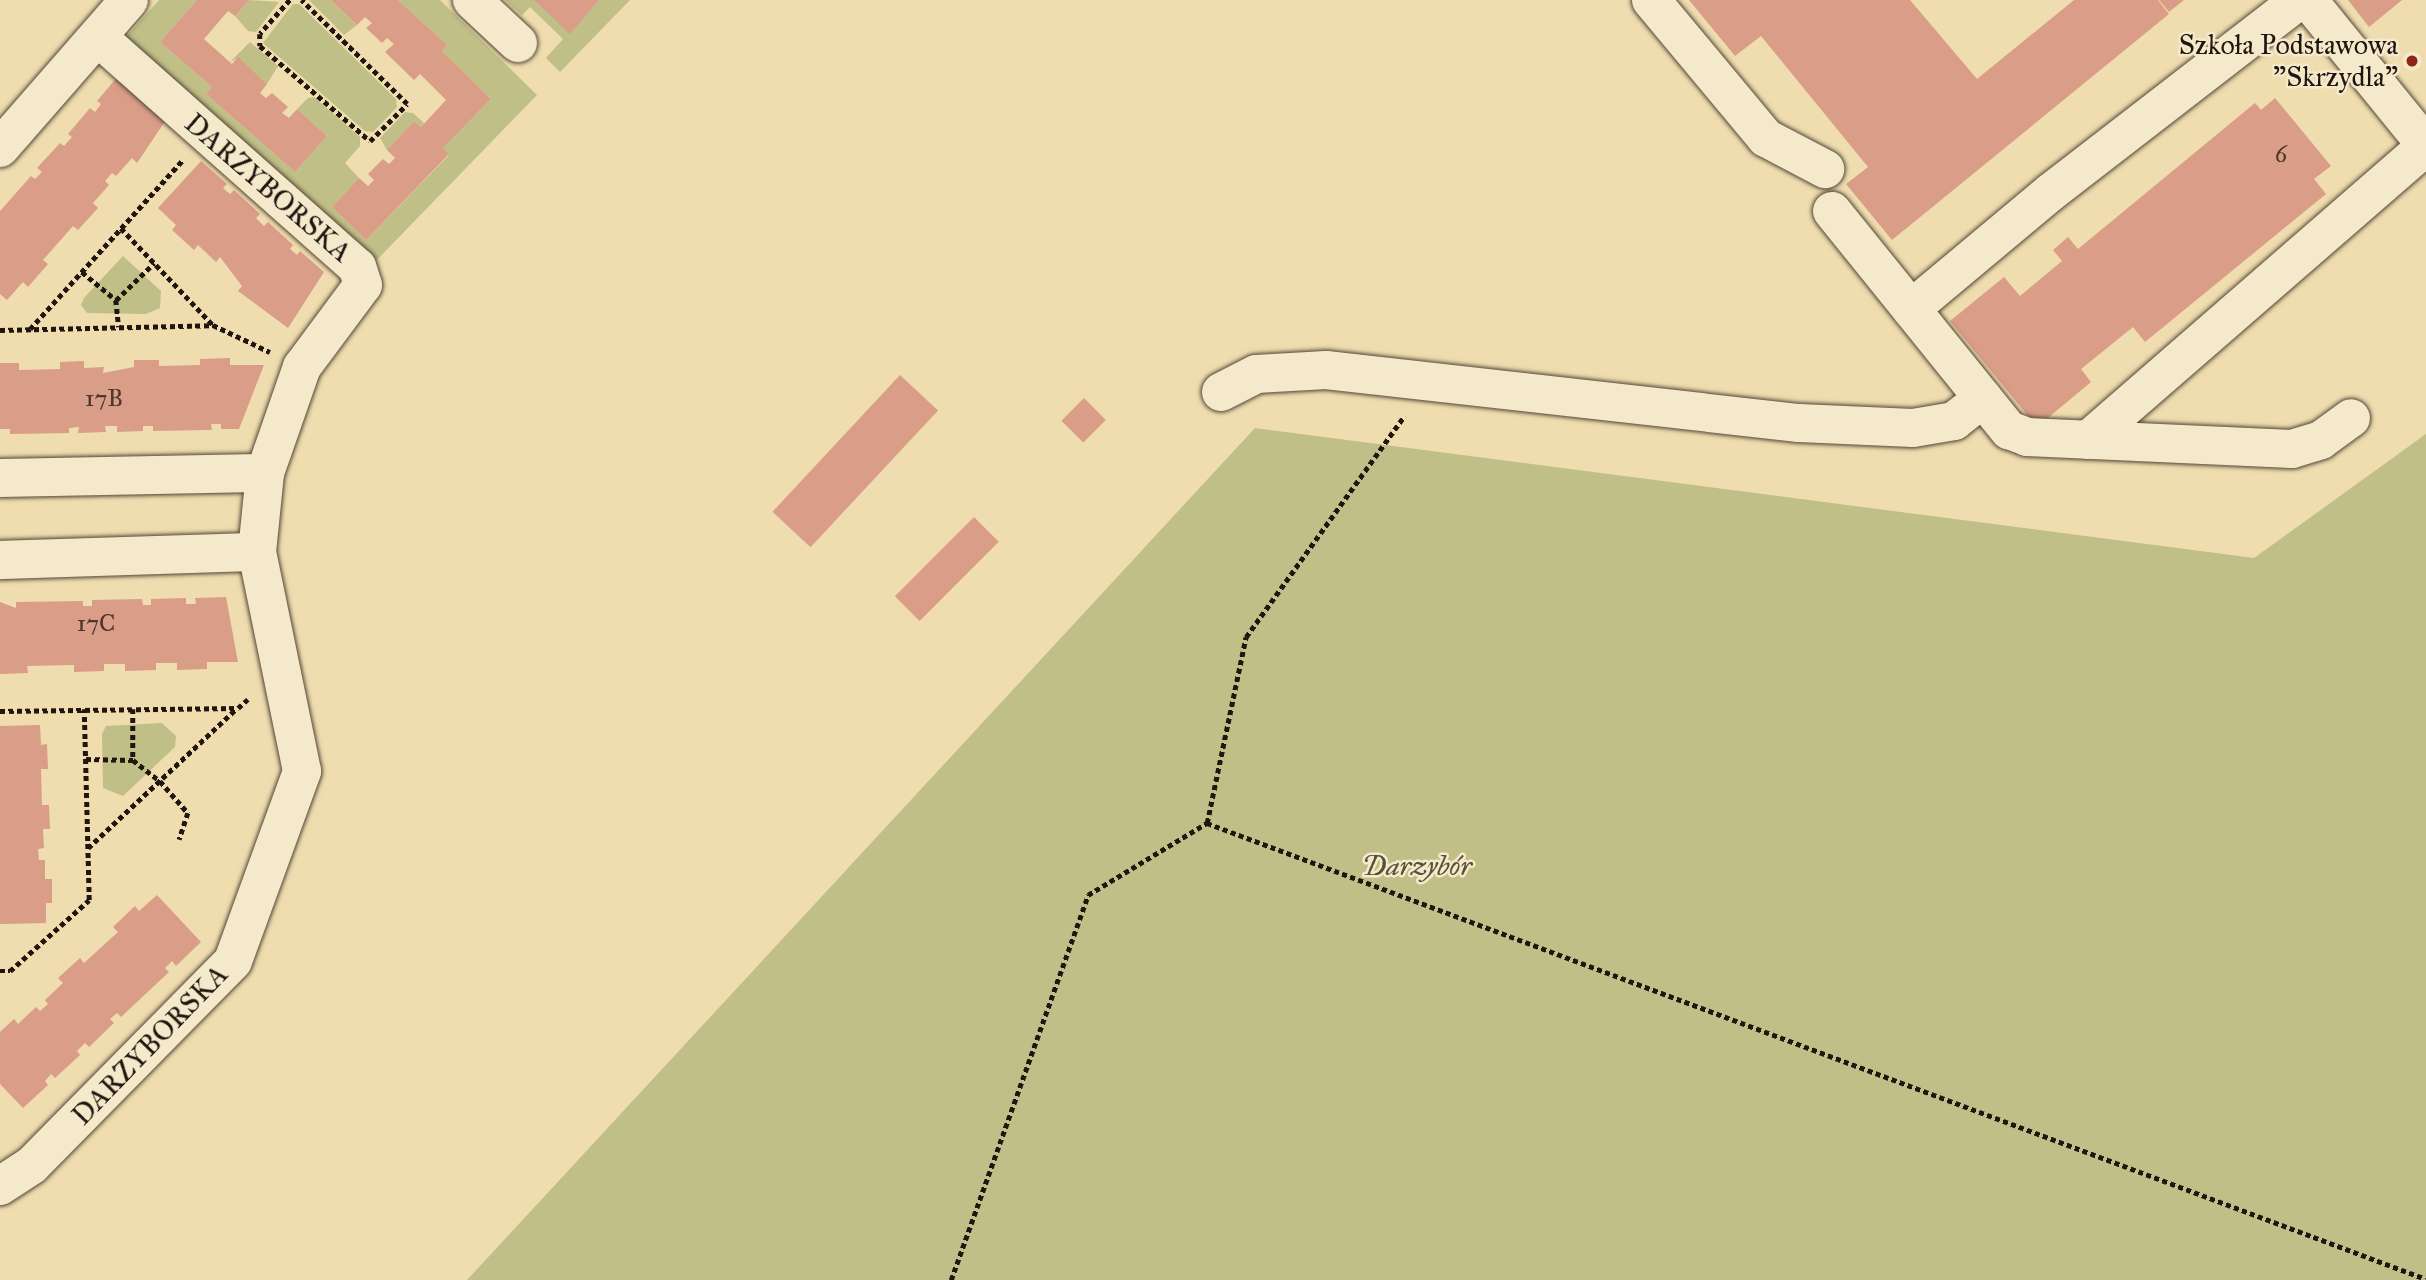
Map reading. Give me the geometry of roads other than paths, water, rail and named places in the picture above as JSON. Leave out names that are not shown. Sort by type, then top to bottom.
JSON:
[{"type":"street","points":[[0,148],[129,0]]},
{"type":"street","points":[[472,0],[518,43]]},
{"type":"street","points":[[1651,0],[1766,138],[1825,169]]},
{"type":"street","points":[[1911,309],[2051,192],[2299,0]]},
{"type":"street","points":[[2088,440],[2426,146],[2308,0]]},
{"type":"street","name":"DARZYBORSKA","points":[[0,1186],[32,1165],[233,961],[302,771],[279,672],[257,552],[265,473],[302,367],[356,299],[363,285],[357,267],[98,37]]},
{"type":"street","points":[[1832,211],[2009,430],[2027,438],[2291,449],[2321,440],[2351,418]]},
{"type":"street","points":[[1221,393],[1256,374],[1326,370],[1799,423],[1913,428],[1954,421],[1983,398]]},
{"type":"street","points":[[0,478],[265,473]]},
{"type":"street","points":[[0,560],[257,552]]},
{"type":"place","name":"Szkoła Podstawowa \"Skrzydla\"","points":[[2412,61]]},
{"type":"park label","name":"Darzybór","points":[[1417,866]]}]
